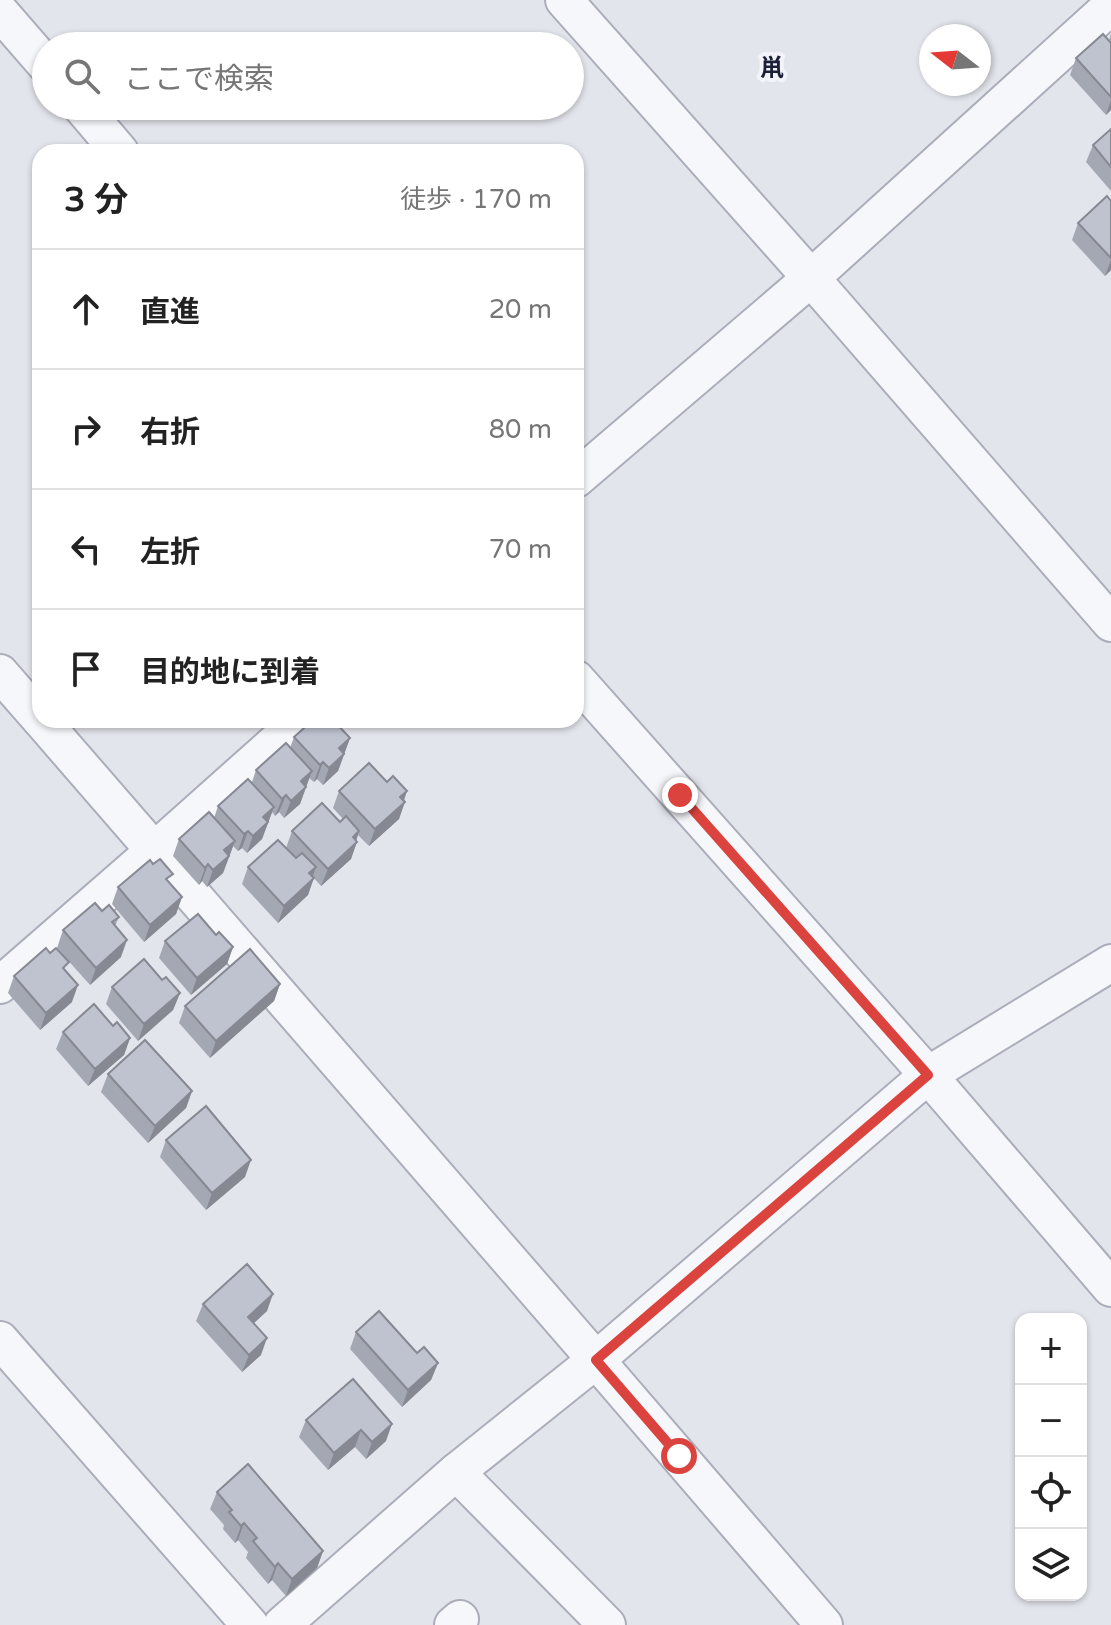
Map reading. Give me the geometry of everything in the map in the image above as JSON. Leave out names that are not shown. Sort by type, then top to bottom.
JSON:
[{"type":"street","points":[[564,0],[1111,623]]},
{"type":"street","points":[[584,472],[811,278],[1111,6]]},
{"type":"street","points":[[0,12],[32,49]]},
{"type":"street","points":[[93,120],[113,144]]},
{"type":"street","points":[[0,673],[32,709]]},
{"type":"street","points":[[584,688],[928,1075],[1111,1288]]},
{"type":"street","points":[[49,728],[824,1625]]},
{"type":"street","points":[[0,985],[292,728]]},
{"type":"street","points":[[282,1625],[456,1472],[596,1360],[928,1075],[1111,963]]},
{"type":"street","points":[[0,1340],[250,1625]]},
{"type":"street","points":[[456,1472],[607,1625]]},
{"type":"building","points":[[1103,34],[1111,43],[1111,97],[1076,58]]},
{"type":"building","points":[[1111,129],[1111,167],[1093,145]]},
{"type":"building","points":[[1107,196],[1111,201],[1111,258],[1078,223]]},
{"type":"building","points":[[304,728],[341,728],[350,738],[339,748],[344,754],[329,768],[323,762],[320,765],[294,737]]},
{"type":"building","points":[[286,743],[312,771],[301,781],[306,787],[291,801],[286,795],[282,799],[256,770]]},
{"type":"building","points":[[369,763],[387,782],[393,776],[407,791],[400,797],[405,802],[375,829],[339,791]]},
{"type":"building","points":[[248,779],[274,807],[263,817],[268,822],[253,836],[248,831],[244,834],[218,806]]},
{"type":"building","points":[[322,803],[340,822],[346,816],[359,831],[353,837],[357,842],[328,869],[292,831]]},
{"type":"building","points":[[209,812],[235,841],[224,850],[229,856],[213,870],[208,864],[205,868],[179,839]]},
{"type":"building","points":[[278,840],[296,858],[302,853],[316,867],[309,873],[314,878],[284,906],[248,867]]},
{"type":"building","points":[[160,859],[173,874],[166,879],[182,897],[150,925],[118,887],[150,860],[153,864]]},
{"type":"building","points":[[95,903],[102,911],[109,905],[119,917],[112,922],[127,940],[96,968],[63,930]]},
{"type":"building","points":[[198,914],[216,935],[219,932],[233,947],[197,978],[165,941]]},
{"type":"building","points":[[46,948],[50,953],[56,948],[69,962],[63,968],[78,985],[46,1013],[14,976]]},
{"type":"building","points":[[250,949],[280,984],[216,1041],[185,1006]]},
{"type":"building","points":[[144,959],[162,980],[166,977],[180,993],[144,1024],[112,987]]},
{"type":"building","points":[[94,1004],[113,1026],[117,1022],[130,1038],[95,1069],[63,1032]]},
{"type":"building","points":[[145,1040],[192,1091],[155,1126],[108,1074]]},
{"type":"building","points":[[206,1106],[251,1160],[212,1193],[166,1140]]},
{"type":"building","points":[[247,1264],[273,1294],[248,1317],[267,1338],[249,1355],[203,1304]]},
{"type":"building","points":[[379,1311],[417,1353],[424,1347],[438,1363],[408,1390],[356,1332]]},
{"type":"building","points":[[353,1379],[392,1424],[372,1442],[361,1430],[334,1453],[306,1420]]},
{"type":"building","points":[[248,1464],[323,1551],[292,1579],[278,1563],[275,1567],[253,1541],[257,1538],[244,1523],[241,1526],[217,1492]]},
{"type":"district","name":"鼡","points":[[772,68]]},
{"type":"route","points":[[679,1456],[596,1360],[928,1075],[680,795]]}]
